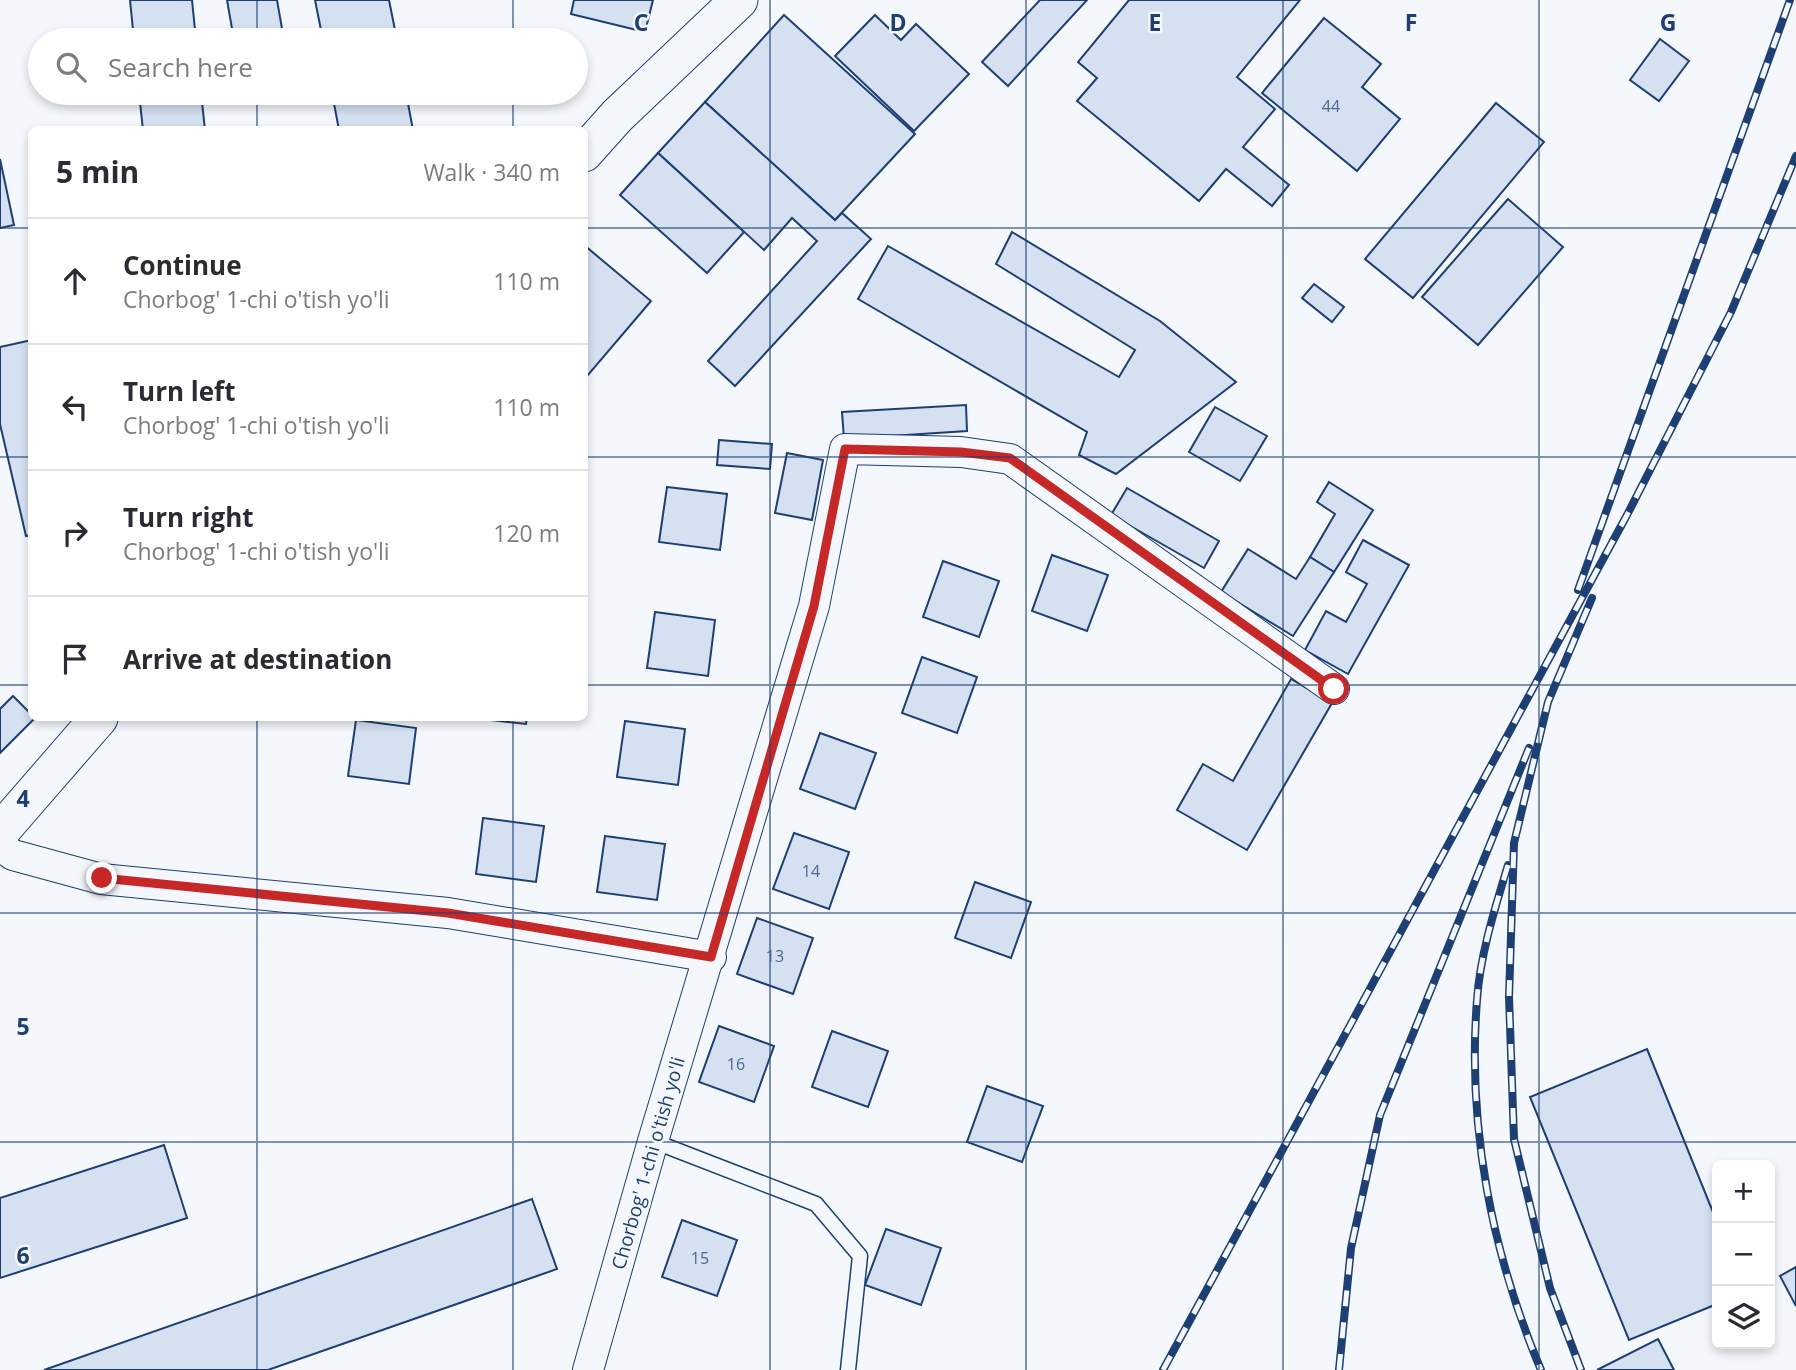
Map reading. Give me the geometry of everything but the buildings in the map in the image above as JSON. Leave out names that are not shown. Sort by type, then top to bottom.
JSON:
[{"type":"street","points":[[588,149],[617,116],[739,0]]},
{"type":"street","name":"Chorbog' 1-chi o'tish yo'li","points":[[588,1370],[653,1140],[711,957],[814,606],[845,449],[961,452],[1010,458],[1334,689]]},
{"type":"street","points":[[0,832],[96,721]]},
{"type":"street","points":[[0,846],[13,855],[102,878],[448,913],[711,957]]},
{"type":"lane","points":[[653,1140],[816,1204],[860,1256],[848,1370]]},
{"type":"railway","points":[[1578,590],[1790,0]]},
{"type":"railway","points":[[1163,1370],[1627,515],[1731,312],[1796,156]]},
{"type":"railway","points":[[1581,1370],[1550,1288],[1514,1139],[1509,997],[1514,843],[1548,702],[1592,598]]},
{"type":"railway","points":[[1339,1370],[1351,1248],[1380,1115],[1529,748]]},
{"type":"railway","points":[[1508,865],[1481,966],[1475,1048],[1476,1095],[1487,1189],[1497,1235],[1509,1281],[1541,1370]]},
{"type":"route","points":[[102,878],[448,913],[711,957],[814,606],[845,449],[961,452],[1010,458],[1334,689]]}]
